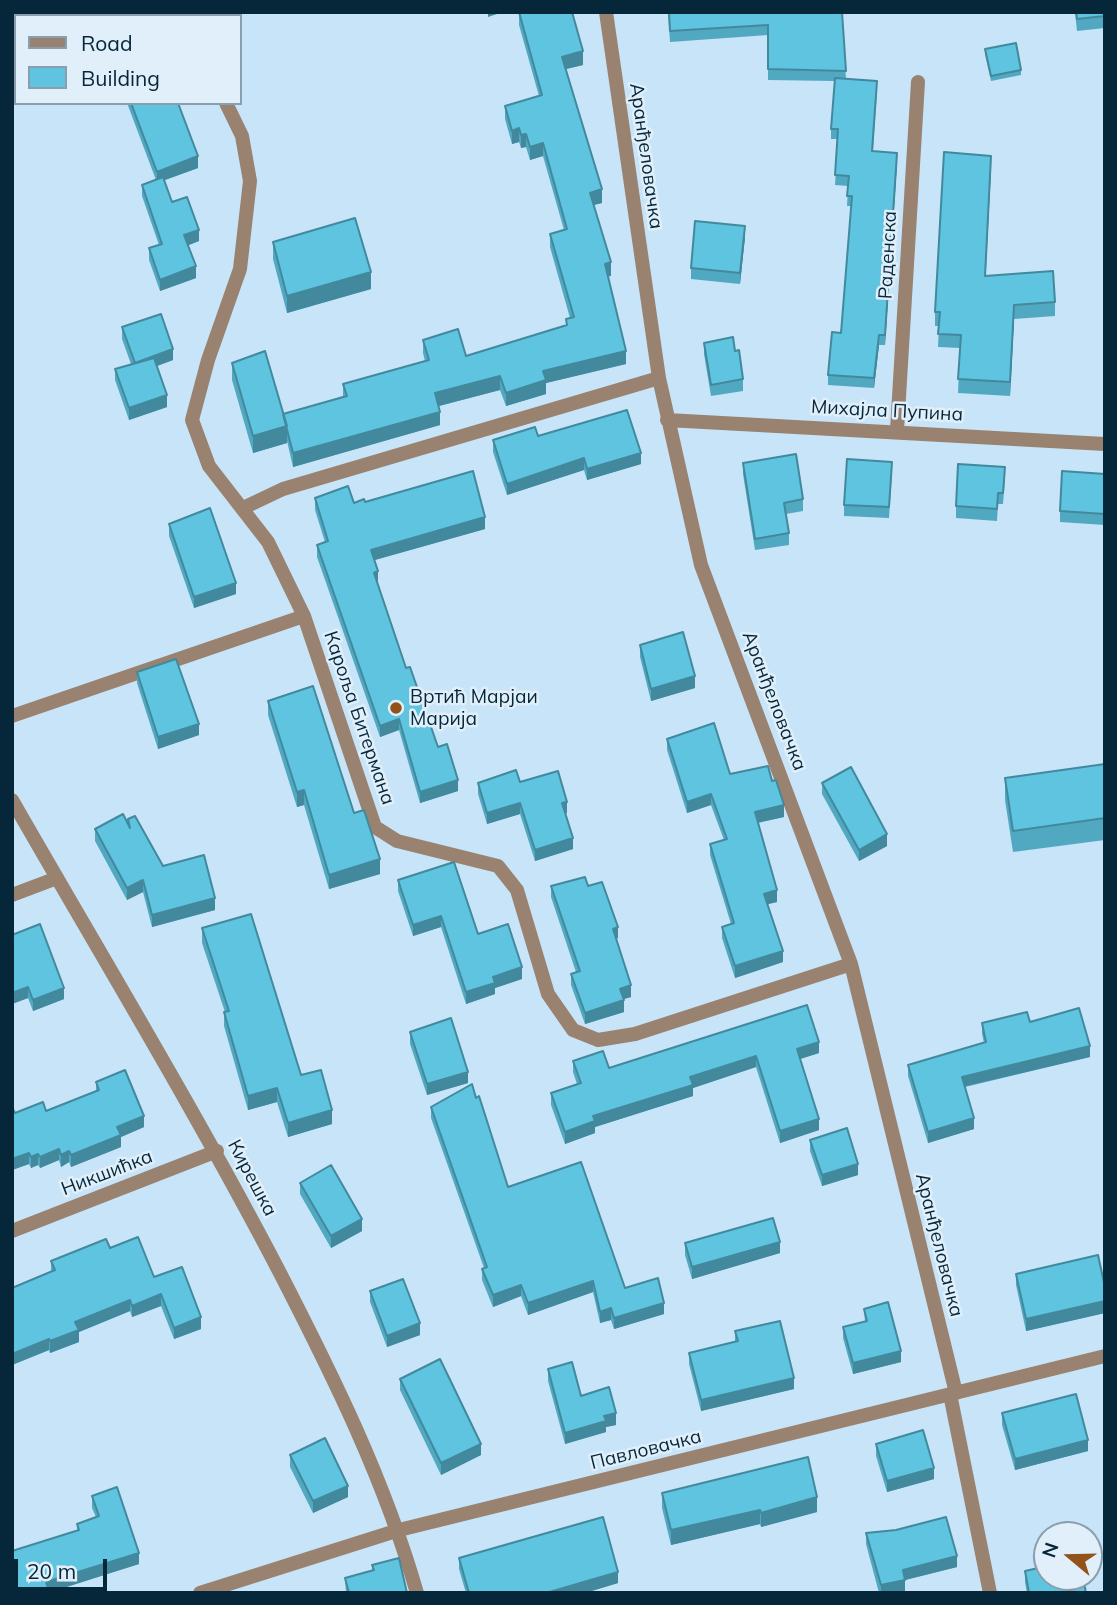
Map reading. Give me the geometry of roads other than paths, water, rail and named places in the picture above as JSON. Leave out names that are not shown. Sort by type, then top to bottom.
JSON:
[{"type":"street","name":"Аранђеловачка","points":[[606,12],[659,377],[701,565],[851,964],[953,1394],[990,1593]]},
{"type":"street","name":"Раденска","points":[[897,430],[918,82]]},
{"type":"street","name":"Кароља Битермана","points":[[227,105],[242,136],[250,181],[240,269],[208,360],[192,420],[209,466],[268,541],[304,616],[375,827],[397,841],[498,866],[517,890],[548,994],[573,1030],[598,1040],[635,1034],[851,964]]},
{"type":"street","points":[[243,508],[283,489],[659,377]]},
{"type":"street","name":"Михајла Пупина","points":[[667,420],[897,430],[1105,444]]},
{"type":"street","points":[[12,716],[304,616]]},
{"type":"street","name":"Кирешка","points":[[12,800],[217,1151],[347,1403],[399,1530],[417,1593]]},
{"type":"street","points":[[12,895],[57,877]]},
{"type":"street","name":"Никшићка","points":[[12,1231],[217,1151]]},
{"type":"street","name":"Павловачка","points":[[200,1593],[399,1530],[1105,1356]]},
{"type":"place","name":"Вртић Марјаи Марија","points":[[396,708]]}]
